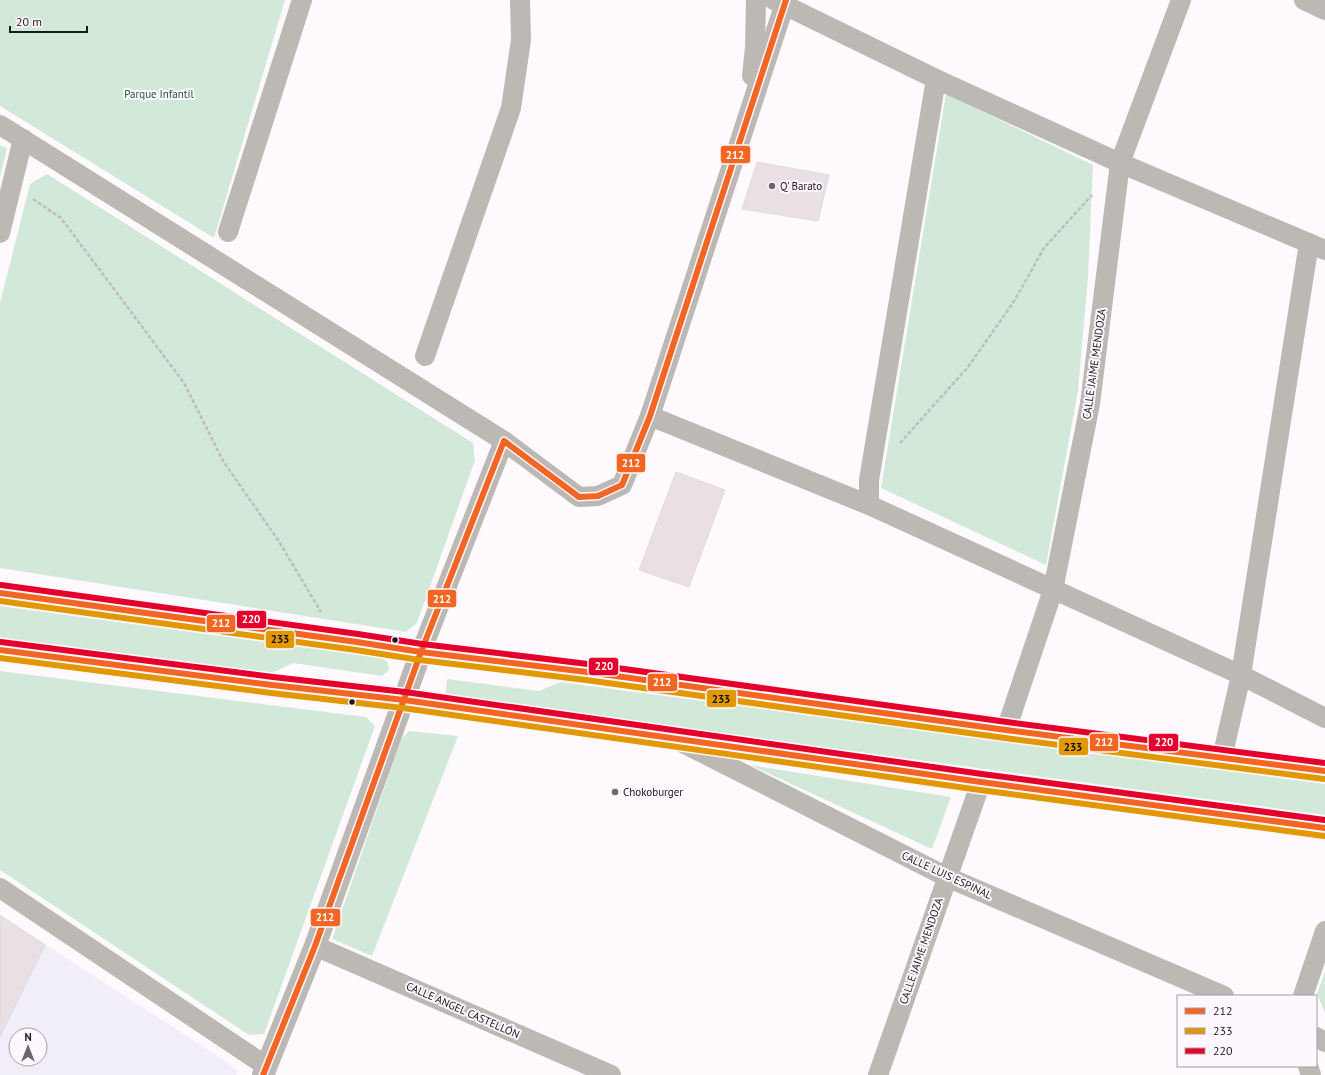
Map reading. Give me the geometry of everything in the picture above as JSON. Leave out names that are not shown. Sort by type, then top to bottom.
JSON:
[{"type":"main road","points":[[0,593],[421,652],[587,672],[1006,730],[1325,771]]},
{"type":"main road","points":[[0,650],[272,685],[404,700],[981,782],[1325,828]]},
{"type":"main road","points":[[265,1071],[314,946],[421,652]]},
{"type":"street","points":[[228,232],[302,0]]},
{"type":"street","points":[[425,356],[511,108],[521,40],[520,0]]},
{"type":"street","points":[[748,115],[755,47],[756,0]]},
{"type":"street","name":"CALLE JAIME MENDOZA","points":[[1006,730],[1053,590],[1090,404],[1120,163],[1181,0]]},
{"type":"street","points":[[1304,0],[1325,10]]},
{"type":"street","points":[[0,125],[504,441],[579,497],[598,496],[622,485],[650,416],[748,115],[781,2],[936,79],[1120,163],[1317,246],[1241,675],[1222,758]]},
{"type":"street","points":[[869,505],[869,480],[936,79]]},
{"type":"street","points":[[0,233],[23,139]]},
{"type":"street","points":[[650,416],[869,505],[1241,675],[1325,718]]},
{"type":"street","points":[[421,652],[504,441]]},
{"type":"street","name":"CALLE LUIS ESPINAL","points":[[676,739],[947,877],[1222,995]]},
{"type":"street","name":"CALLE JAIME MENDOZA","points":[[878,1075],[981,782]]},
{"type":"street","points":[[0,888],[265,1071]]},
{"type":"street","points":[[1303,995],[1325,931]]},
{"type":"street","name":"CALLE ANGEL CASTELLÓN","points":[[314,946],[611,1075]]},
{"type":"path","points":[[12,185],[61,218],[184,383],[223,461],[278,540],[320,611],[326,615]]},
{"type":"path","points":[[898,445],[968,367],[1013,302],[1044,248],[1095,191]]},
{"type":"shaded area","points":[[0,915],[228,1063],[237,1071],[236,1075],[0,1075]]},
{"type":"green space","name":"Parque Infantil","points":[[0,0],[285,0],[214,238],[0,106]]},
{"type":"green space","points":[[946,94],[1093,165],[1088,277],[1078,391],[1046,565],[881,488]]},
{"type":"green space","points":[[0,145],[7,149],[0,177]]},
{"type":"green space","points":[[47,174],[473,443],[475,460],[417,623],[406,632],[0,568],[0,303],[30,184]]},
{"type":"green space","points":[[0,606],[383,658],[388,663],[389,670],[382,676],[293,663],[272,673],[0,638]]},
{"type":"green space","points":[[0,671],[366,717],[375,726],[264,1034],[249,1035],[0,870]]},
{"type":"green space","points":[[447,679],[539,691],[560,682],[1325,784],[1325,815],[445,696]]},
{"type":"green space","points":[[409,731],[458,736],[372,956],[332,939],[401,740]]},
{"type":"green space","points":[[750,765],[951,797],[932,849]]},
{"type":"green space","points":[[1325,972],[1325,1013],[1317,994]]},
{"type":"building","points":[[757,162],[829,175],[818,221],[742,209]]},
{"type":"building","points":[[676,472],[725,490],[689,587],[639,570]]},
{"type":"building","points":[[0,915],[45,945],[0,1037]]},
{"type":"transit line","name":"212","points":[[504,441],[579,497],[598,496],[622,485],[650,416],[786,0]]},
{"type":"transit line","name":"212","points":[[263,1075],[315,946],[421,652],[504,441]]},
{"type":"transit line","name":"220","points":[[1,585],[422,644],[588,664],[1007,722],[1325,763]]},
{"type":"transit line","name":"212","points":[[0,593],[421,652],[587,672],[1006,730],[1325,771]]},
{"type":"transit line","name":"233","points":[[0,601],[420,660],[586,680],[1005,738],[1324,779]]},
{"type":"transit line","name":"220","points":[[1,642],[273,677],[405,692],[982,774],[1325,820]]},
{"type":"transit line","name":"212","points":[[0,650],[272,685],[404,700],[981,782],[1325,828]]},
{"type":"transit line","name":"233","points":[[0,658],[271,693],[403,708],[980,790],[1324,836]]},
{"type":"place","name":"Q' Barato","points":[[772,186]]},
{"type":"place","name":"Chokoburger","points":[[615,792]]}]
